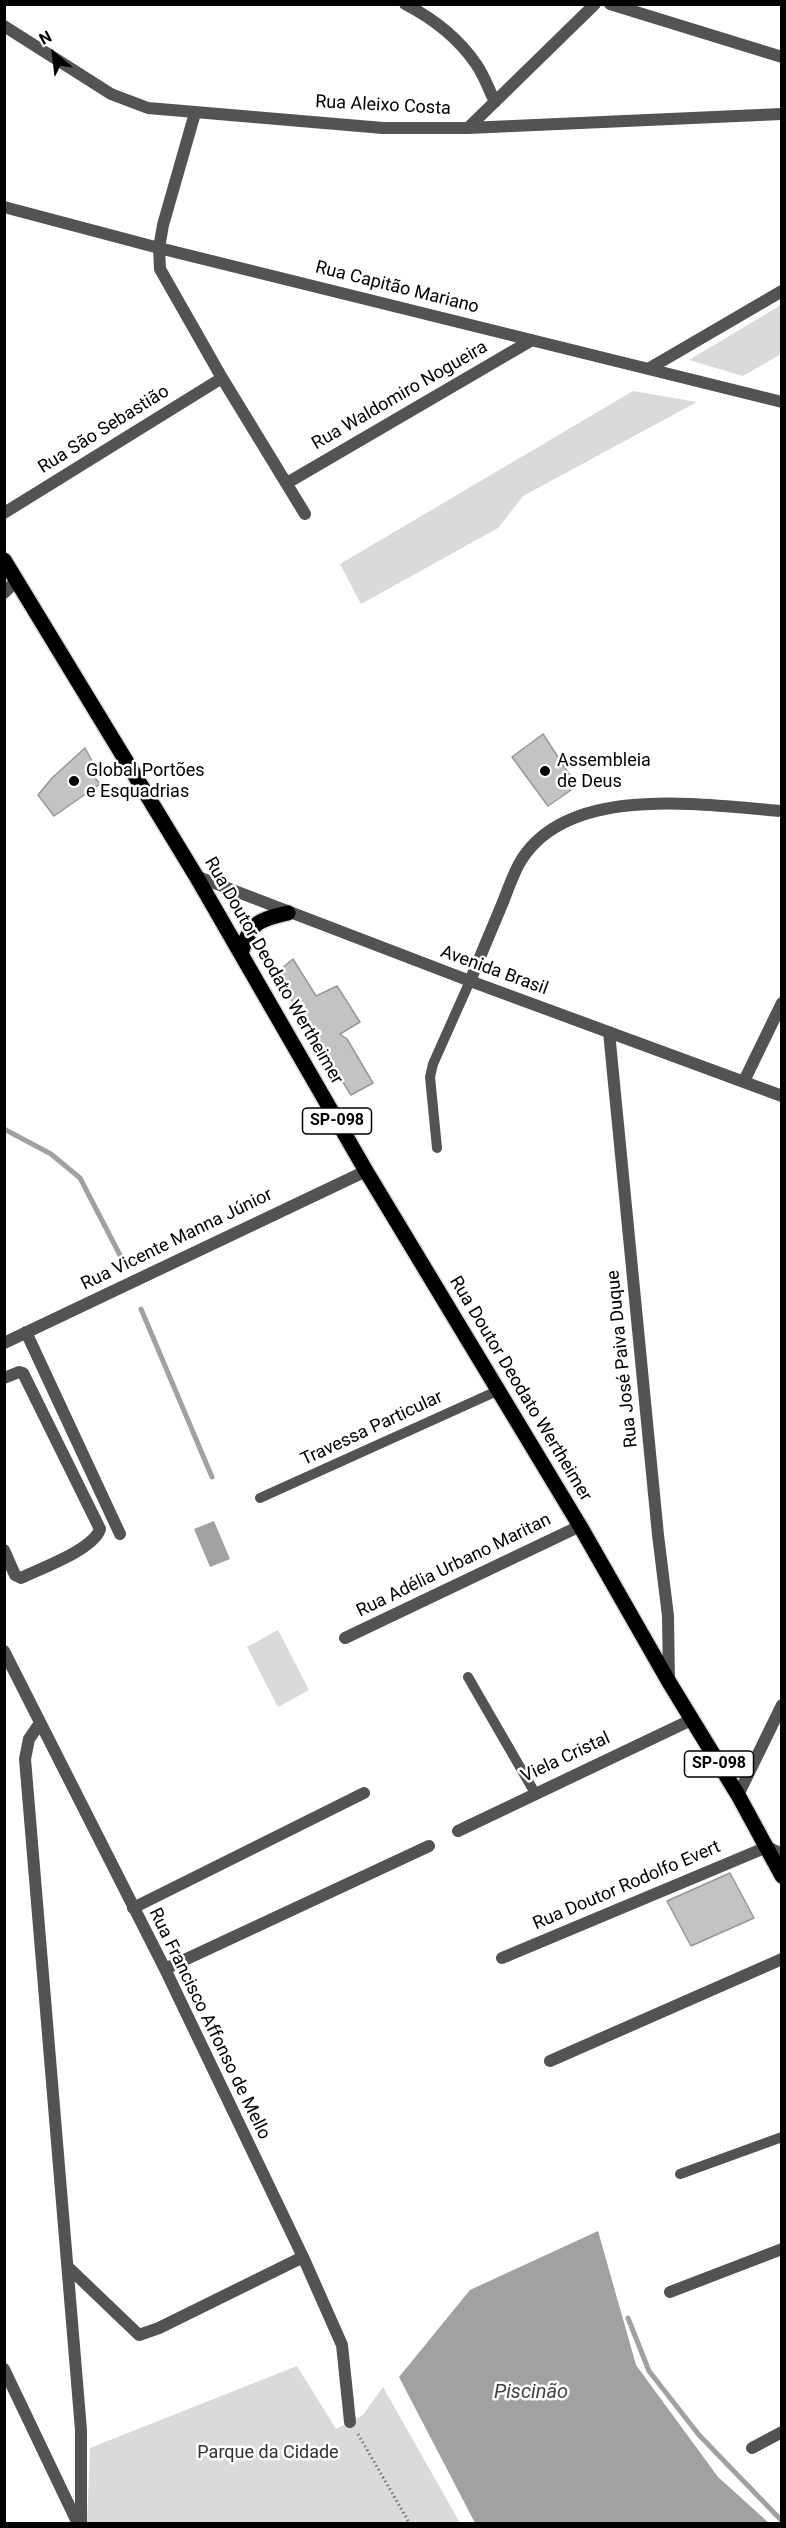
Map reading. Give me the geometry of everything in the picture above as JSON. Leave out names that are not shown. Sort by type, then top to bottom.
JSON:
[{"type":"main road","name":"Rua Doutor Deodato Wertheimer","points":[[4,560],[196,876],[366,1171],[580,1526],[669,1682]]},
{"type":"main road","points":[[241,954],[247,933],[256,923],[288,913]]},
{"type":"main road","name":"SP-098","points":[[669,1682],[738,1795],[782,1876]]},
{"type":"street","points":[[405,4],[418,11],[460,44],[477,65],[495,102]]},
{"type":"street","points":[[468,128],[596,4]]},
{"type":"street","points":[[610,4],[782,57]]},
{"type":"street","name":"Rua Aleixo Costa","points":[[4,26],[111,94],[148,108],[383,128],[468,128],[782,114]]},
{"type":"street","points":[[195,113],[159,248],[160,269],[222,378],[305,514]]},
{"type":"street","name":"Rua Capitão Mariano","points":[[4,207],[159,248],[782,402]]},
{"type":"street","points":[[650,368],[782,291]]},
{"type":"street","name":"Rua Waldomiro Nogueira","points":[[287,483],[532,340]]},
{"type":"street","name":"Rua São Sebastião","points":[[4,513],[222,378]]},
{"type":"street","points":[[4,593],[16,581]]},
{"type":"street","points":[[470,981],[520,862],[547,832],[576,818],[631,804],[705,805],[782,812]]},
{"type":"street","name":"Avenida Brasil","points":[[196,876],[288,913],[782,1096]]},
{"type":"street","points":[[744,1081],[782,1003]]},
{"type":"street","name":"Rua José Paiva Duque","points":[[609,1032],[668,1616],[669,1682]]},
{"type":"street","name":"Rua Vicente Manna Júnior","points":[[4,1343],[366,1171]]},
{"type":"street","points":[[27,1332],[120,1534]]},
{"type":"street","points":[[4,1378],[19,1372],[23,1373],[100,1529],[98,1537],[87,1546],[21,1578],[15,1575],[4,1550]]},
{"type":"street","name":"Rua Adélia Urbano Maritan","points":[[345,1638],[580,1526]]},
{"type":"street","name":"Rua Francisco Affonso de Mello","points":[[4,1651],[165,1969],[303,2257],[342,2345],[350,2422]]},
{"type":"street","points":[[738,1795],[782,1705]]},
{"type":"street","name":"Viela Cristal","points":[[458,1831],[691,1720]]},
{"type":"street","points":[[40,1723],[28,1739],[25,1759],[81,2430],[79,2523]]},
{"type":"street","points":[[133,1908],[364,1793]]},
{"type":"street","points":[[165,1969],[429,1846]]},
{"type":"street","points":[[767,1847],[782,1854]]},
{"type":"street","name":"Rua Doutor Rodolfo Evert","points":[[502,1958],[767,1847]]},
{"type":"street","points":[[550,2061],[782,1959]]},
{"type":"street","points":[[670,2292],[782,2249]]},
{"type":"street","points":[[68,2267],[139,2335],[159,2328],[303,2257]]},
{"type":"street","points":[[4,2369],[79,2523]]},
{"type":"street","points":[[753,2448],[782,2432]]},
{"type":"lane","points":[[436,1148],[430,1077],[433,1064],[470,981]]},
{"type":"lane","name":"Travessa Particular","points":[[260,1498],[497,1391]]},
{"type":"lane","points":[[468,1677],[535,1793]]},
{"type":"lane","points":[[680,2174],[782,2137]]},
{"type":"path","points":[[362,2441],[410,2523]]},
{"type":"green space","points":[[781,305],[781,354],[743,376],[689,360]]},
{"type":"green space","points":[[633,391],[697,402],[523,496],[498,528],[361,604],[340,564]]},
{"type":"green space","points":[[278,1630],[309,1690],[278,1707],[247,1647]]},
{"type":"green space","name":"Parque da Cidade","points":[[297,2366],[336,2429],[363,2415],[383,2387],[460,2523],[87,2524],[90,2448]]},
{"type":"water","points":[[214,1521],[230,1559],[210,1567],[194,1529]]},
{"type":"water","name":"Piscinão","points":[[598,2231],[636,2365],[718,2477],[769,2523],[475,2523],[399,2377],[470,2290]]},
{"type":"building","name":"Assembleia de Deus","points":[[543,734],[577,786],[548,806],[512,757]]},
{"type":"building","name":"Global Portões e Esquadrias","points":[[85,748],[92,761],[86,767],[100,784],[54,816],[38,795],[52,778]]},
{"type":"building","points":[[293,959],[316,996],[337,986],[360,1022],[340,1034],[347,1039],[373,1083],[351,1095],[275,974]]},
{"type":"building","points":[[730,1873],[754,1918],[691,1946],[667,1901]]},
{"type":"waterway","points":[[4,1129],[51,1154],[80,1178],[122,1259]]},
{"type":"waterway","points":[[141,1309],[212,1477]]},
{"type":"waterway","points":[[628,2318],[649,2371],[699,2435],[782,2521]]},
{"type":"place","name":"Assembleia de Deus","points":[[545,771]]},
{"type":"place","name":"Global Portões e Esquadrias","points":[[74,781]]}]
